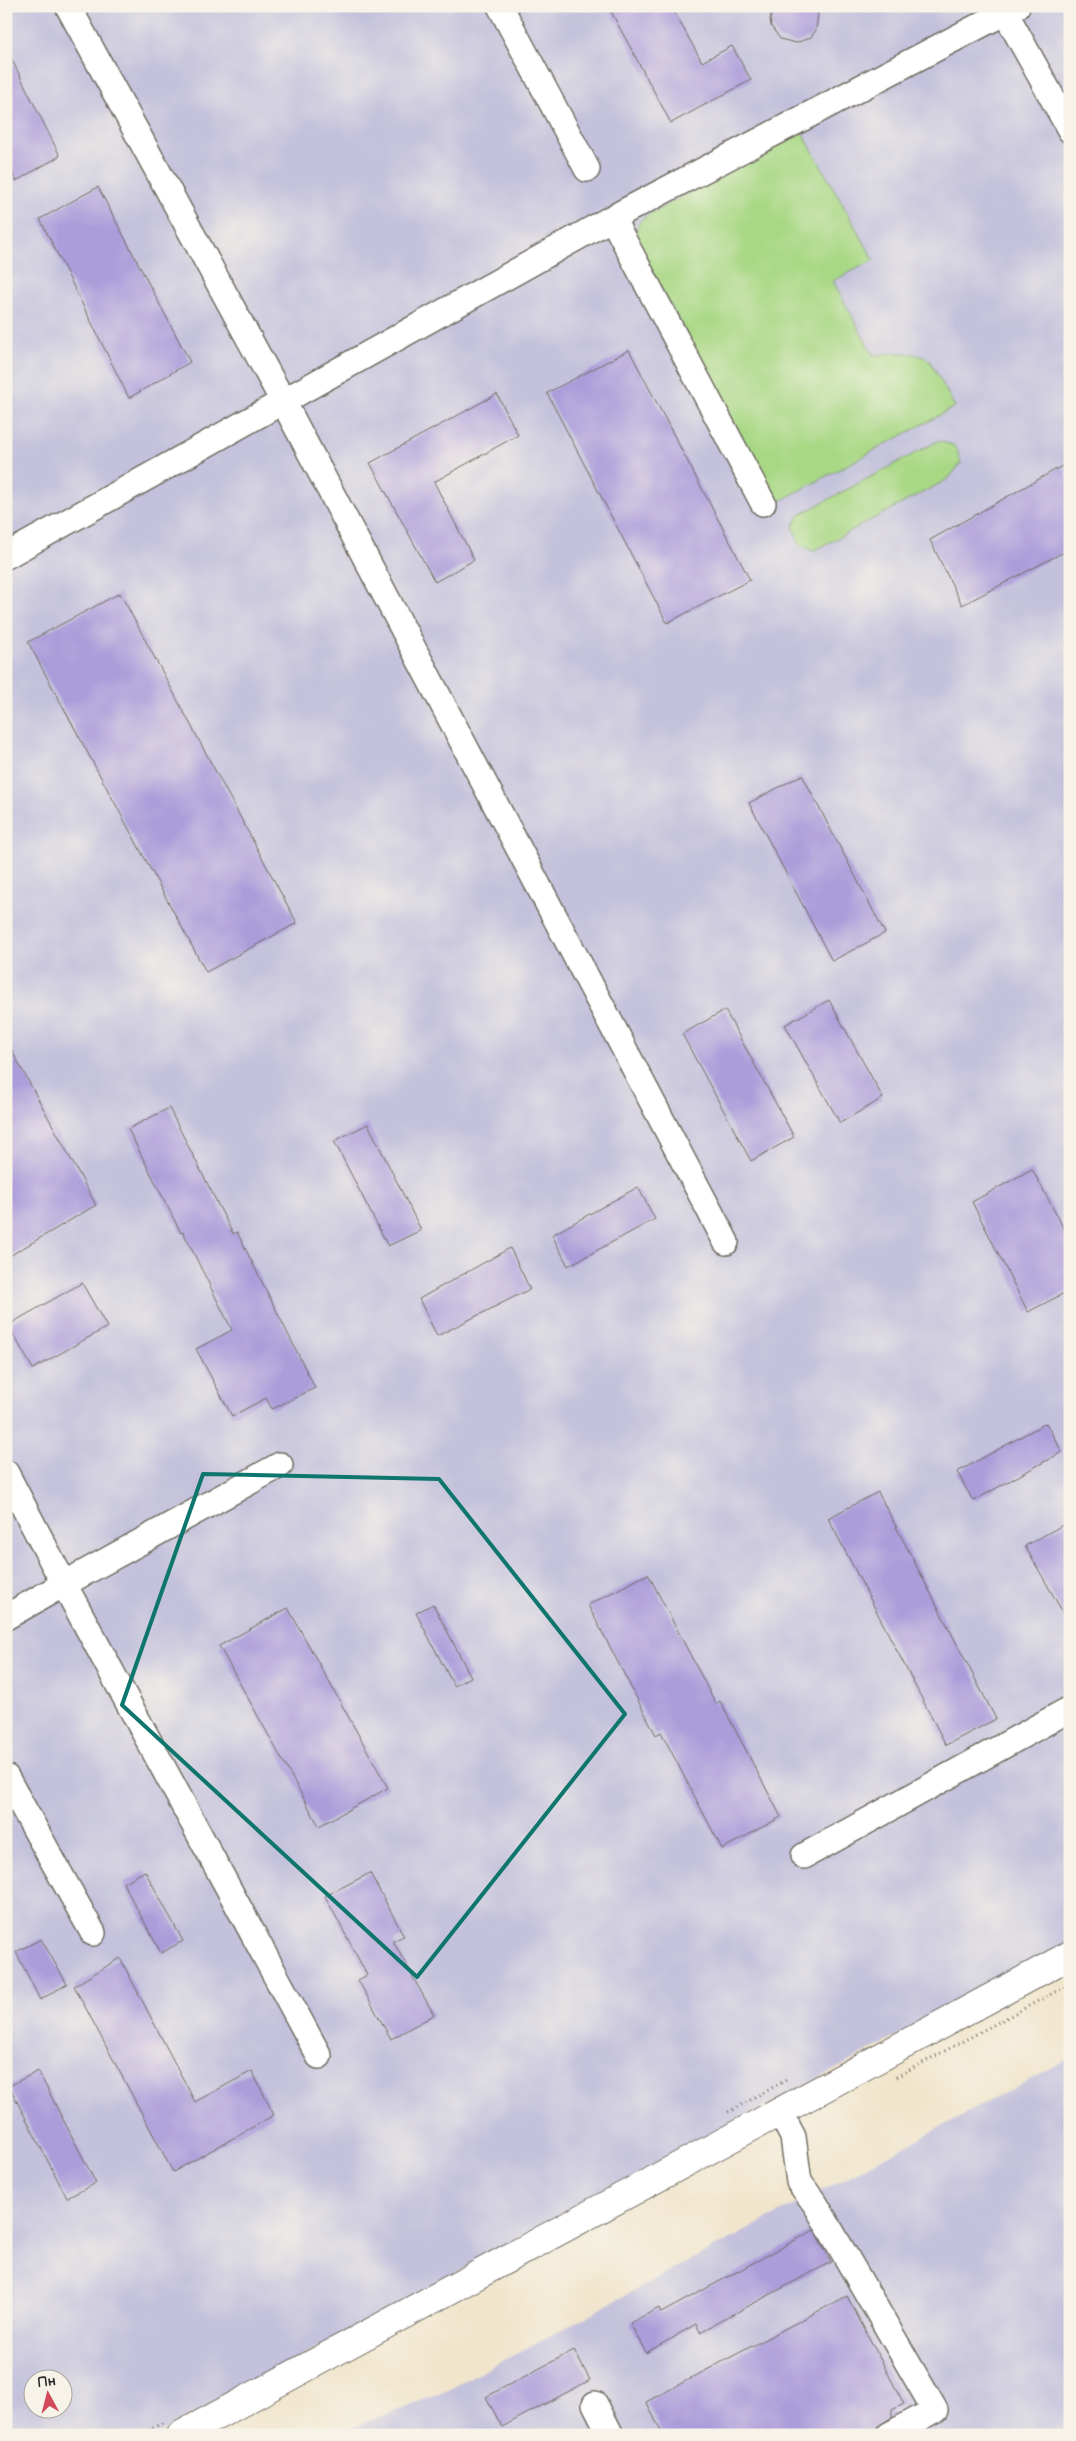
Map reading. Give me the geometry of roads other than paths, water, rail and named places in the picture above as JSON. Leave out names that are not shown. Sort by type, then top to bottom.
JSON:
[{"type":"main road","points":[[188,2433],[1070,1955]]},
{"type":"lane","points":[[68,6],[284,403],[726,1242]]},
{"type":"lane","points":[[500,6],[587,169]]},
{"type":"lane","points":[[6,556],[284,403],[612,218],[1011,9],[1070,130]]},
{"type":"lane","points":[[612,218],[763,503]]},
{"type":"lane","points":[[6,1617],[280,1465]]},
{"type":"lane","points":[[6,1473],[319,2056]]},
{"type":"lane","points":[[804,1856],[1070,1709]]},
{"type":"lane","points":[[6,1777],[93,1933]]},
{"type":"lane","points":[[780,2112],[793,2138],[799,2182],[816,2205],[934,2410],[889,2435]]},
{"type":"lane","points":[[595,2404],[611,2435]]}]
